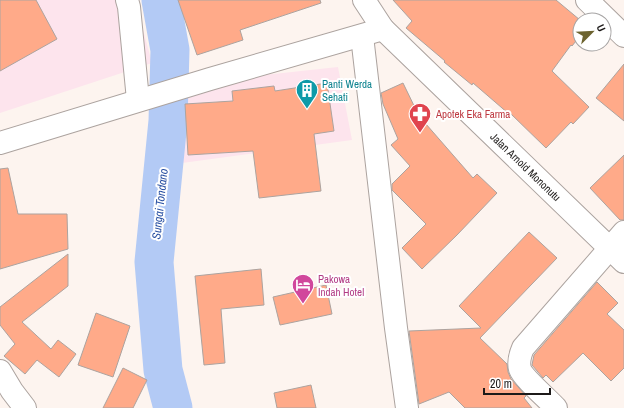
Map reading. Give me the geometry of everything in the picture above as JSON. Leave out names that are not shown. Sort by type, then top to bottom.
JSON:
[{"type":"street","points":[[127,0],[140,100]]},
{"type":"street","name":"Jalan Arnold Mononutu","points":[[364,0],[383,29],[617,255]]},
{"type":"street","points":[[587,0],[624,36]]},
{"type":"street","points":[[0,142],[383,29]]},
{"type":"street","points":[[362,36],[396,328],[407,408]]},
{"type":"street","points":[[556,408],[520,370],[519,357],[522,348],[617,255],[624,232]]},
{"type":"street","points":[[0,371],[12,391],[25,408]]},
{"type":"street","points":[[12,391],[39,408]]},
{"type":"shaded area","points":[[0,0],[135,0],[152,63],[0,113]]},
{"type":"shaded area","points":[[338,67],[352,140],[182,163],[181,99],[255,76]],"holes":[[[327,83],[334,131],[288,138],[280,90]],[[229,101],[233,152],[188,155],[185,104]]]},
{"type":"building","points":[[0,0],[36,0],[57,39],[0,71]]},
{"type":"building","points":[[178,0],[320,0],[321,3],[240,30],[243,40],[197,55]]},
{"type":"building","points":[[393,0],[556,0],[572,13],[572,46],[571,45],[552,71],[589,107],[573,124],[571,122],[546,148],[510,113],[509,114],[473,83],[472,85],[406,28],[412,21]]},
{"type":"building","points":[[624,64],[624,121],[596,98]]},
{"type":"building","points":[[327,83],[334,131],[314,134],[321,191],[259,198],[253,151],[188,155],[185,104],[233,101],[232,91],[274,86],[275,91]]},
{"type":"building","points":[[403,83],[419,116],[473,178],[477,174],[497,193],[422,269],[402,248],[426,224],[392,190],[392,184],[410,166],[391,145],[398,139],[383,104],[381,93]]},
{"type":"building","points":[[624,155],[624,220],[620,220],[590,188]]},
{"type":"building","points":[[8,168],[18,214],[67,214],[68,249],[0,269],[0,169]]},
{"type":"building","points":[[529,232],[557,258],[480,338],[507,364],[511,379],[526,396],[524,398],[532,408],[465,408],[449,392],[419,404],[409,331],[481,328],[459,306]]},
{"type":"building","points":[[68,254],[68,286],[22,322],[51,349],[58,340],[76,354],[59,377],[37,360],[25,374],[4,356],[15,344],[0,325],[0,307]]},
{"type":"building","points":[[261,269],[264,305],[221,309],[225,363],[204,365],[195,276]]},
{"type":"building","points":[[597,282],[618,303],[607,314],[624,330],[624,368],[611,381],[583,353],[553,382],[546,375],[543,378],[532,365],[534,355]]},
{"type":"building","name":"Pakowa Indah Hotel","points":[[326,285],[332,314],[280,325],[273,297]]},
{"type":"building","points":[[96,313],[130,326],[113,377],[78,365]]},
{"type":"building","points":[[123,368],[147,380],[133,408],[103,408]]},
{"type":"building","points":[[311,385],[316,408],[277,408],[274,393]]},
{"type":"waterway","name":"Sungai Tondano","points":[[161,0],[170,50],[168,121],[154,262],[163,370],[173,408]]},
{"type":"place","name":"Panti Werda Sehati","points":[[307,110]]},
{"type":"place","name":"Apotek Eka Farma","points":[[420,134]]},
{"type":"place","name":"Pakowa Indah Hotel","points":[[303,304]]}]
